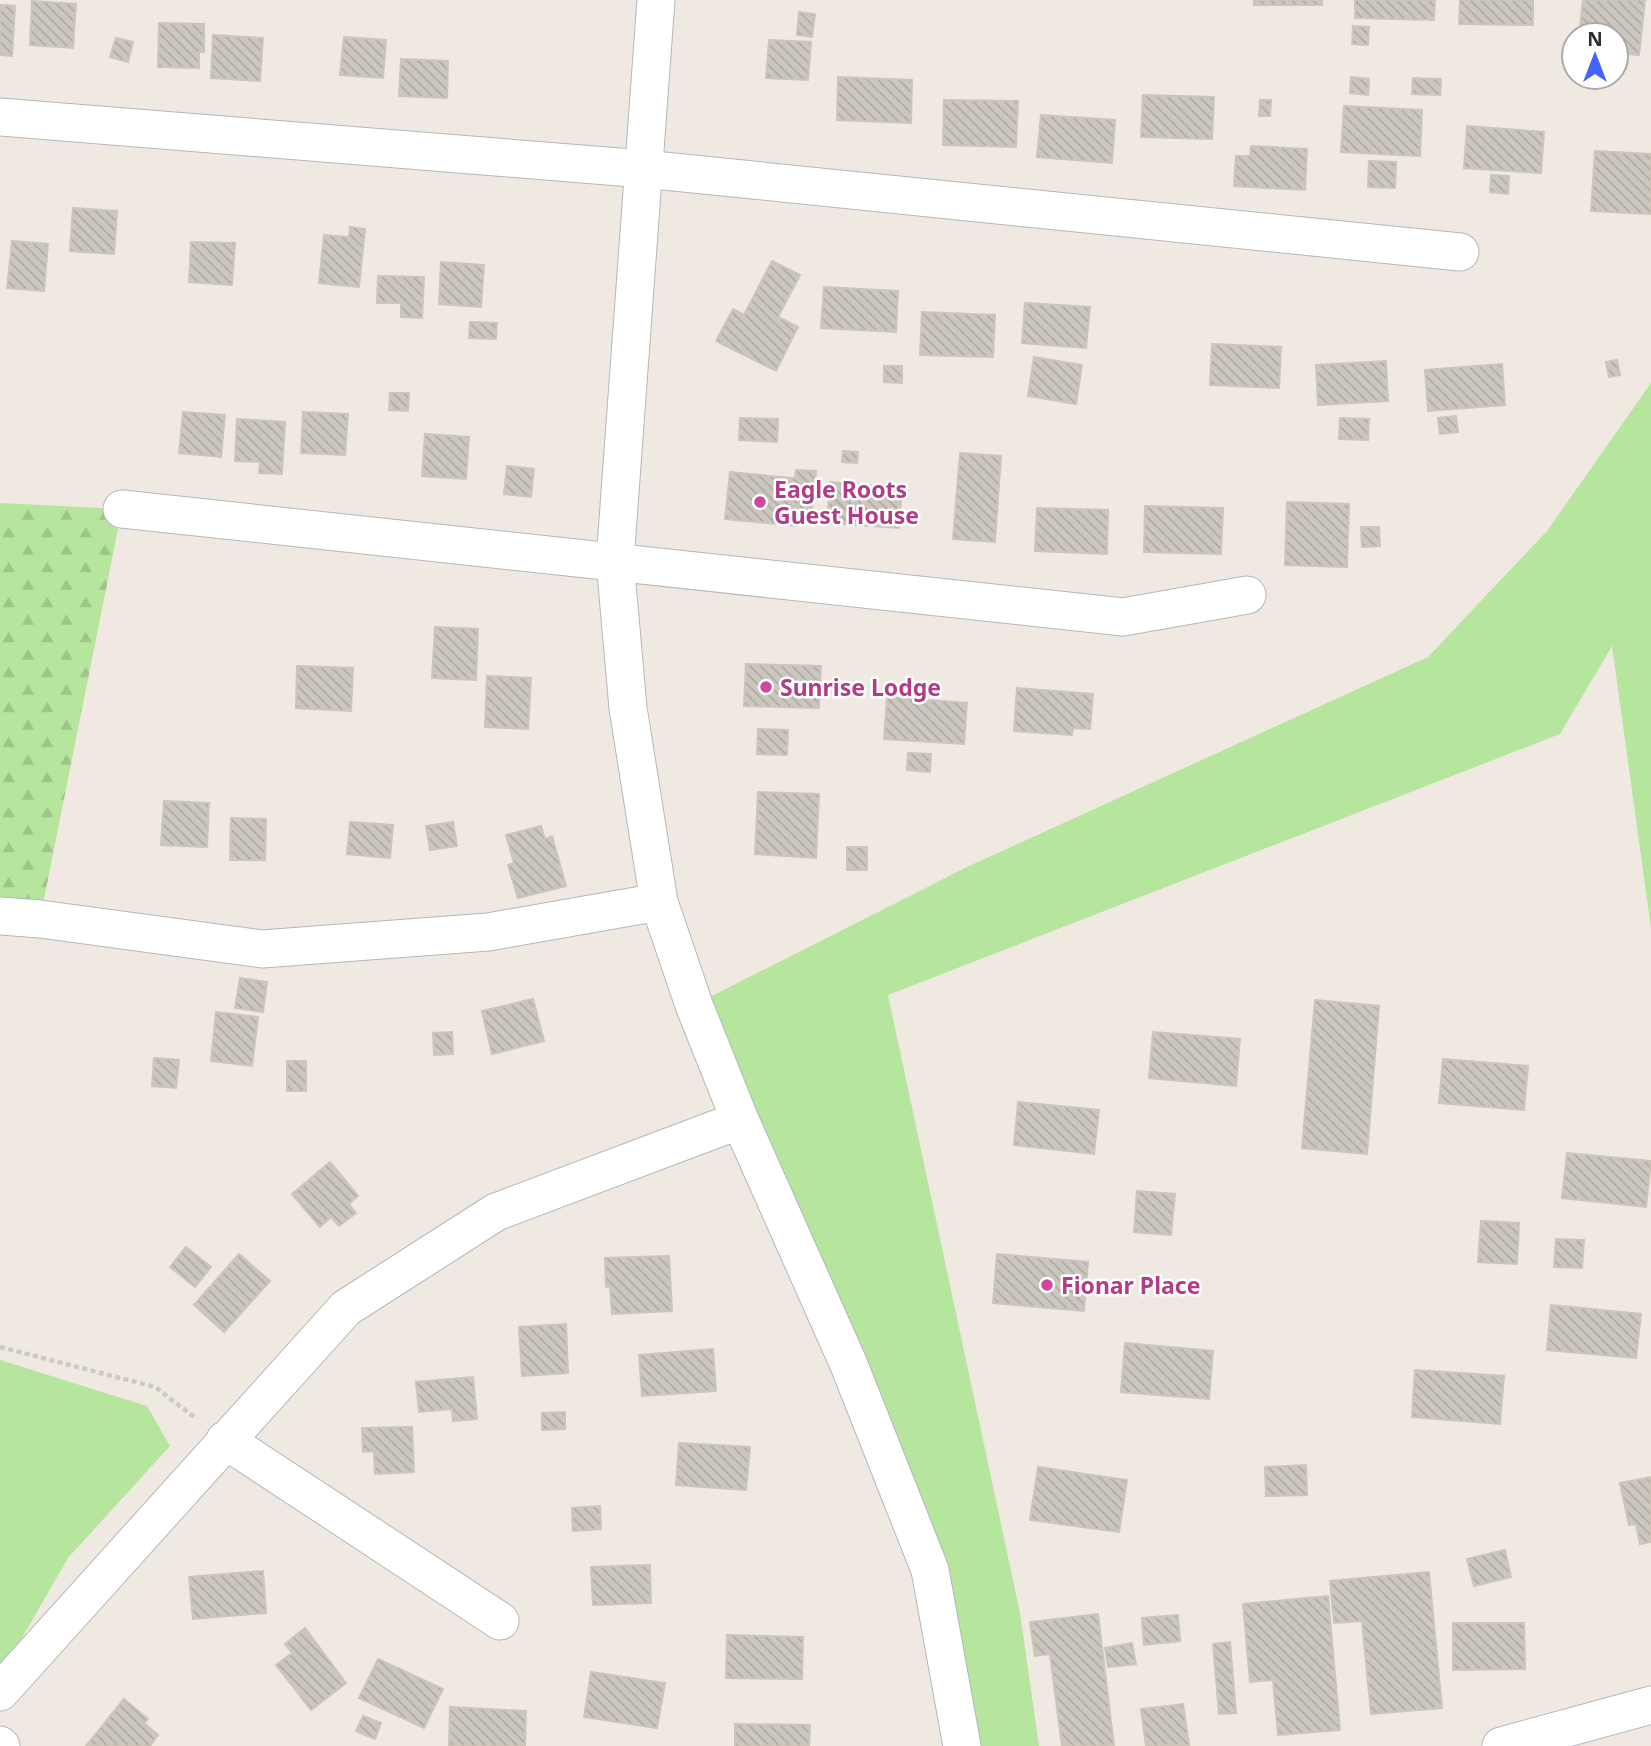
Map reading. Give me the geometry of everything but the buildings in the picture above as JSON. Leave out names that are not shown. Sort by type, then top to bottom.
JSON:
[{"type":"street","points":[[656,0],[615,561],[628,708],[659,902],[694,1005],[740,1120],[849,1365],[930,1570],[962,1746]]},
{"type":"street","points":[[0,117],[644,169],[1460,252]]},
{"type":"street","points":[[122,509],[1123,617],[1247,595]]},
{"type":"street","points":[[0,916],[262,949],[488,932],[659,902]]},
{"type":"street","points":[[0,1692],[346,1308],[496,1212],[740,1120]]},
{"type":"street","points":[[225,1440],[500,1621]]},
{"type":"street","points":[[1501,1746],[1651,1705]]},
{"type":"path","points":[[0,1347],[155,1387],[225,1440]]},
{"type":"green space","points":[[1651,383],[1651,928],[1612,646],[1560,734],[888,995],[1020,1613],[1039,1746],[962,1746],[930,1570],[694,1005],[967,867],[1428,657],[1547,531]]},
{"type":"green space","points":[[0,503],[122,509],[40,919],[0,916]]},
{"type":"green space","points":[[0,1360],[147,1406],[170,1446],[68,1558],[0,1676]]},
{"type":"place","name":"Eagle Roots Guest House","points":[[760,502]]},
{"type":"place","name":"Sunrise Lodge","points":[[766,687]]},
{"type":"place","name":"Fionar Place","points":[[1047,1285]]}]
